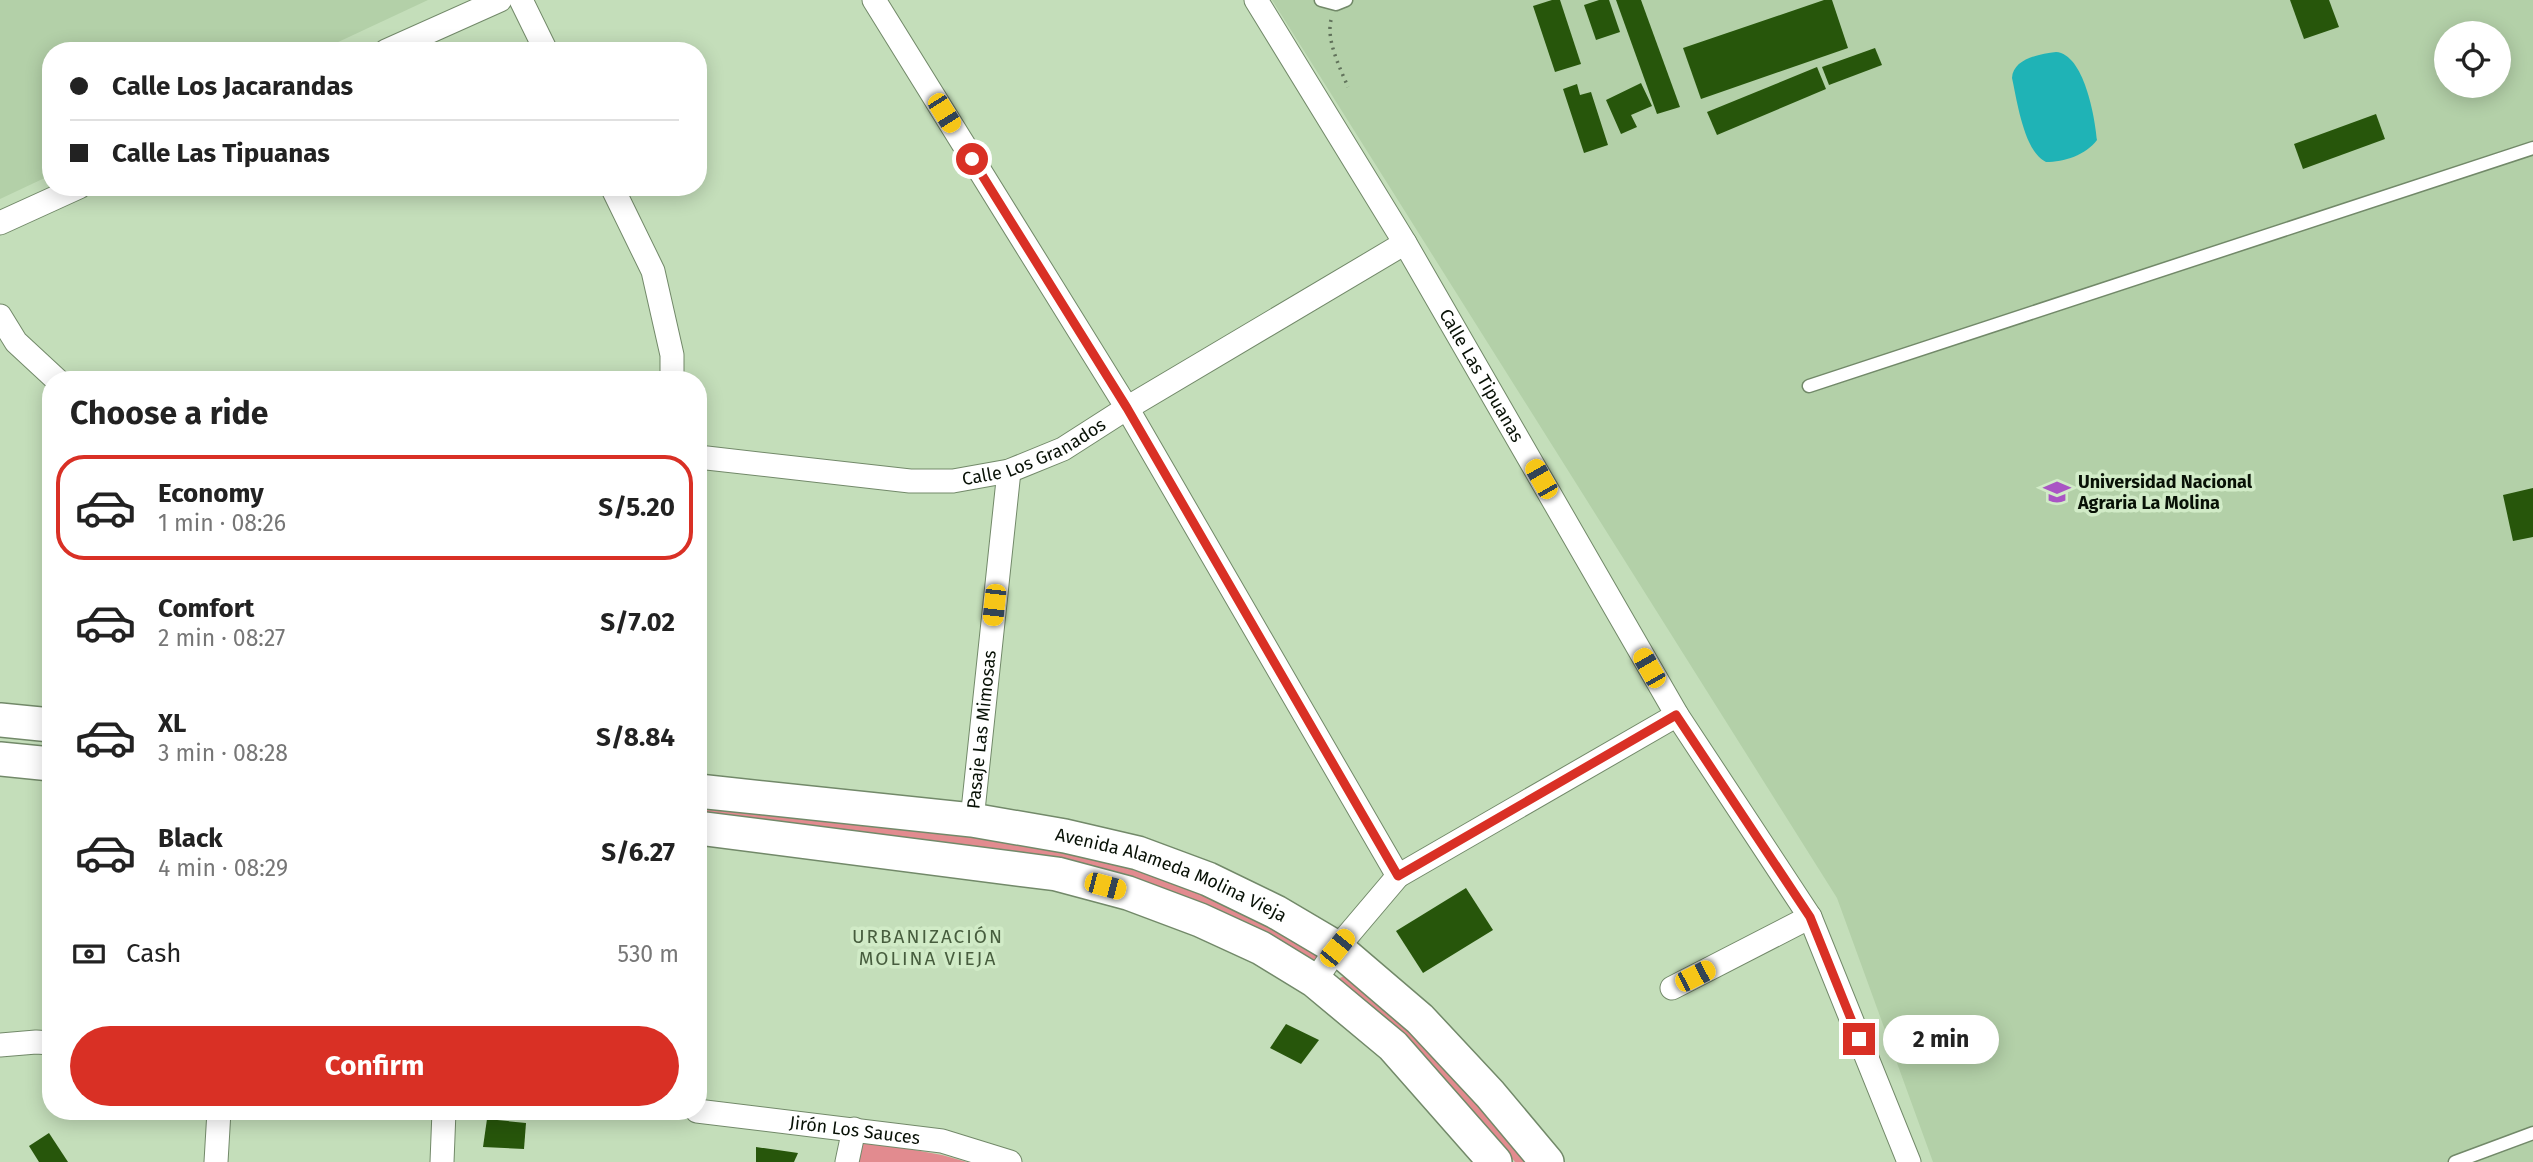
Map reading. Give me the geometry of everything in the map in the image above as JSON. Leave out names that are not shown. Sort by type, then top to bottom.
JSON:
[{"type":"street","points":[[406,42],[500,0]]},
{"type":"street","points":[[521,0],[541,42]]},
{"type":"street","points":[[874,0],[1127,408],[1398,876]]},
{"type":"street","name":"Calle Las Tipuanas","points":[[1256,0],[1405,243],[1676,715],[1810,917],[1909,1162]]},
{"type":"street","points":[[0,223],[59,196]]},
{"type":"street","points":[[616,196],[653,271],[672,355],[672,371]]},
{"type":"street","name":"Calle Los Granados","points":[[707,458],[910,481],[953,481],[1009,471],[1063,449],[1405,243]]},
{"type":"street","points":[[0,317],[16,342],[47,371]]},
{"type":"street","name":"Pasaje Las Mimosas","points":[[972,820],[1009,471]]},
{"type":"street","points":[[1315,981],[1337,948],[1398,876],[1676,715]]},
{"type":"street","points":[[0,720],[42,724]]},
{"type":"street","points":[[0,759],[42,763]]},
{"type":"street","name":"Avenida Alameda Molina Vieja","points":[[707,793],[972,820],[1065,836],[1139,853],[1208,878],[1276,912],[1337,948],[1420,1019],[1490,1094],[1547,1162]]},
{"type":"street","name":"Avenida Alameda Molina Vieja","points":[[707,829],[1057,874],[1129,893],[1200,920],[1261,948],[1315,981],[1393,1046],[1494,1162]]},
{"type":"street","points":[[1672,988],[1810,917]]},
{"type":"street","points":[[0,1045],[42,1042]]},
{"type":"street","name":"Jirón Los Sauces","points":[[707,1112],[942,1141],[1010,1162]]},
{"type":"street","points":[[216,1162],[218,1120]]},
{"type":"street","points":[[442,1162],[444,1120]]},
{"type":"street","points":[[847,1162],[854,1129]]},
{"type":"lane","points":[[1321,0],[1341,2]]},
{"type":"lane","points":[[1809,386],[2533,148]]},
{"type":"lane","points":[[2455,1162],[2533,1133]]},
{"type":"path","points":[[1341,2],[1329,27],[1337,60],[1348,86]]},
{"type":"shaded area","points":[[0,0],[428,0],[338,42],[42,42],[42,179],[0,199]]},
{"type":"shaded area","name":"Universidad Nacional Agraria La Molina","points":[[1272,0],[2533,0],[2533,1162],[1933,1162],[1837,898]]},
{"type":"shaded area","points":[[707,804],[871,820],[1064,848],[1211,895],[1317,952],[1317,962],[1197,908],[707,824]]},
{"type":"shaded area","points":[[1347,975],[1407,1021],[1528,1162],[1515,1162],[1335,980]]},
{"type":"shaded area","points":[[860,1140],[942,1155],[967,1162],[856,1162]]},
{"type":"water","points":[[2056,52],[2066,55],[2081,75],[2091,103],[2097,140],[2074,157],[2046,162],[2038,156],[2027,137],[2012,78],[2013,72],[2022,62]]},
{"type":"building","points":[[1560,0],[1581,64],[1555,72],[1533,6]]},
{"type":"building","points":[[1609,0],[1620,32],[1596,40],[1584,5]]},
{"type":"building","points":[[1616,0],[1641,0],[1680,107],[1657,114]]},
{"type":"building","points":[[1824,0],[1832,0],[1848,48],[1701,99],[1683,48]]},
{"type":"building","points":[[2290,0],[2329,0],[2339,27],[2304,39]]},
{"type":"building","points":[[1875,48],[1882,65],[1829,85],[1822,67]]},
{"type":"building","points":[[1817,67],[1826,89],[1717,135],[1707,112]]},
{"type":"building","points":[[1641,83],[1652,106],[1631,115],[1637,127],[1621,134],[1606,100]]},
{"type":"building","points":[[1577,84],[1580,95],[1591,92],[1608,145],[1584,153],[1563,89]]},
{"type":"building","points":[[2376,114],[2385,139],[2303,169],[2294,144]]},
{"type":"building","points":[[2533,488],[2533,537],[2513,541],[2503,495]]},
{"type":"building","points":[[1466,888],[1493,930],[1423,973],[1396,931]]},
{"type":"building","points":[[1286,1024],[1319,1040],[1301,1064],[1270,1048]]},
{"type":"building","points":[[487,1120],[526,1123],[524,1149],[483,1147]]},
{"type":"building","points":[[49,1133],[68,1162],[39,1162],[29,1146]]},
{"type":"building","points":[[756,1147],[798,1153],[794,1162],[756,1162]]},
{"type":"place","name":"Universidad Nacional Agraria La Molina","points":[[2057,492]]},
{"type":"district","name":"URBANIZACIÓN MOLINA VIEJA","points":[[928,947]]},
{"type":"route","points":[[972,159],[1127,408],[1398,876],[1676,715],[1810,917],[1859,1039]]}]
